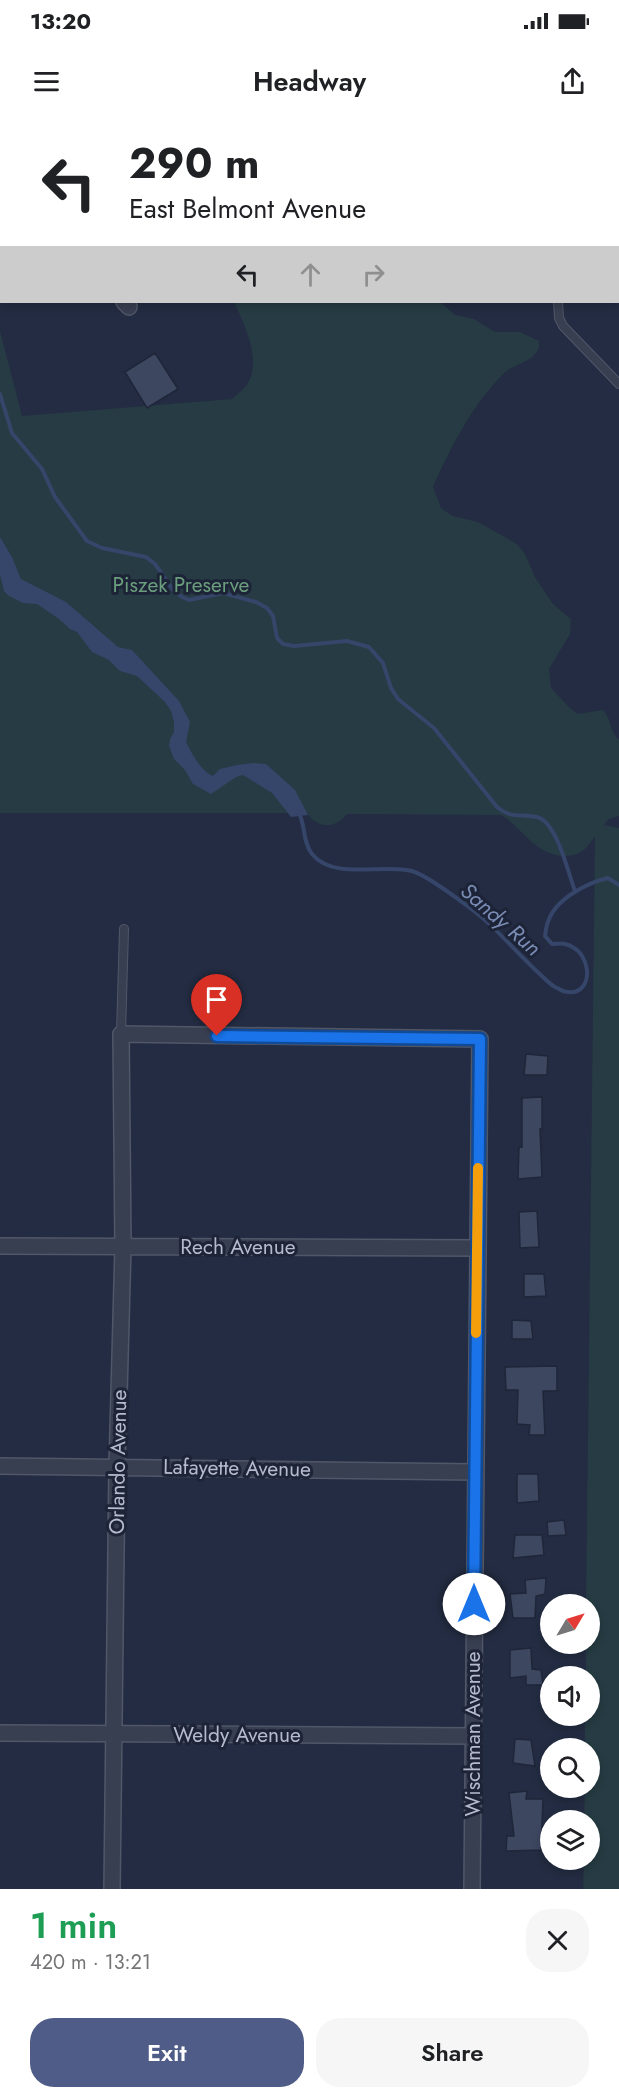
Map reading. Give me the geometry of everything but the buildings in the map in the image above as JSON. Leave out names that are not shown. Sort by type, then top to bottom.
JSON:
[{"type":"street","name":"Wischman Avenue","points":[[121,1034],[480,1039],[472,1889]]},
{"type":"street","name":"Orlando Avenue","points":[[112,1889],[117,1467],[123,1247],[121,1034]]},
{"type":"street","name":"Rech Avenue","points":[[0,1246],[477,1248]]},
{"type":"street","name":"Lafayette Avenue","points":[[0,1466],[475,1472]]},
{"type":"street","name":"Weldy Avenue","points":[[0,1733],[474,1736]]},
{"type":"lane","points":[[558,303],[559,318],[563,326],[619,384]]},
{"type":"lane","points":[[121,1034],[124,929]]},
{"type":"green space","name":"Piszek Preserve","points":[[234,303],[441,303],[455,315],[474,319],[495,332],[520,332],[539,341],[537,352],[505,372],[473,411],[433,487],[441,508],[445,511],[453,516],[478,522],[517,544],[525,554],[535,577],[553,604],[571,619],[570,634],[549,669],[551,688],[578,714],[603,710],[619,740],[619,816],[609,819],[604,825],[619,828],[619,1889],[583,1889],[584,1870],[600,1870],[600,1810],[584,1810],[585,1798],[600,1798],[600,1738],[585,1738],[585,1726],[600,1726],[600,1666],[586,1666],[586,1654],[600,1654],[600,1594],[586,1594],[595,837],[580,852],[564,856],[545,851],[537,846],[501,815],[347,814],[338,822],[327,825],[316,822],[307,813],[0,813],[0,331],[22,416],[232,399],[243,390],[252,374],[250,342]]},
{"type":"water","points":[[0,537],[21,579],[66,602],[118,647],[132,650],[179,701],[190,722],[186,742],[194,757],[209,774],[213,776],[220,769],[237,765],[266,764],[295,790],[308,815],[291,817],[272,793],[243,775],[236,777],[211,794],[193,784],[185,770],[174,759],[169,746],[174,732],[174,722],[165,702],[137,676],[120,671],[109,660],[92,652],[77,632],[59,619],[37,604],[23,603],[4,591],[0,575]]},
{"type":"waterway","points":[[0,394],[12,433],[42,469],[55,497],[87,541],[102,548],[146,557],[155,564],[173,590],[189,600],[223,593],[256,602],[267,608],[273,616],[277,638],[283,644],[294,646],[347,641],[369,647],[383,663],[391,688],[398,699],[434,728],[497,807],[512,815],[537,817],[550,828],[561,849],[575,891]]},
{"type":"waterway","name":"Sandy Run","points":[[298,811],[309,849],[321,862],[346,869],[400,869],[412,871],[427,878],[483,918],[548,982],[565,991],[577,991],[583,986],[586,981],[587,968],[579,951],[566,944],[552,944],[545,936],[552,914],[565,899],[591,884],[608,878],[619,885]]},
{"type":"slow traffic","points":[[476,1333],[478,1168]]},
{"type":"route","points":[[217,1036],[480,1039],[474,1604]]}]
